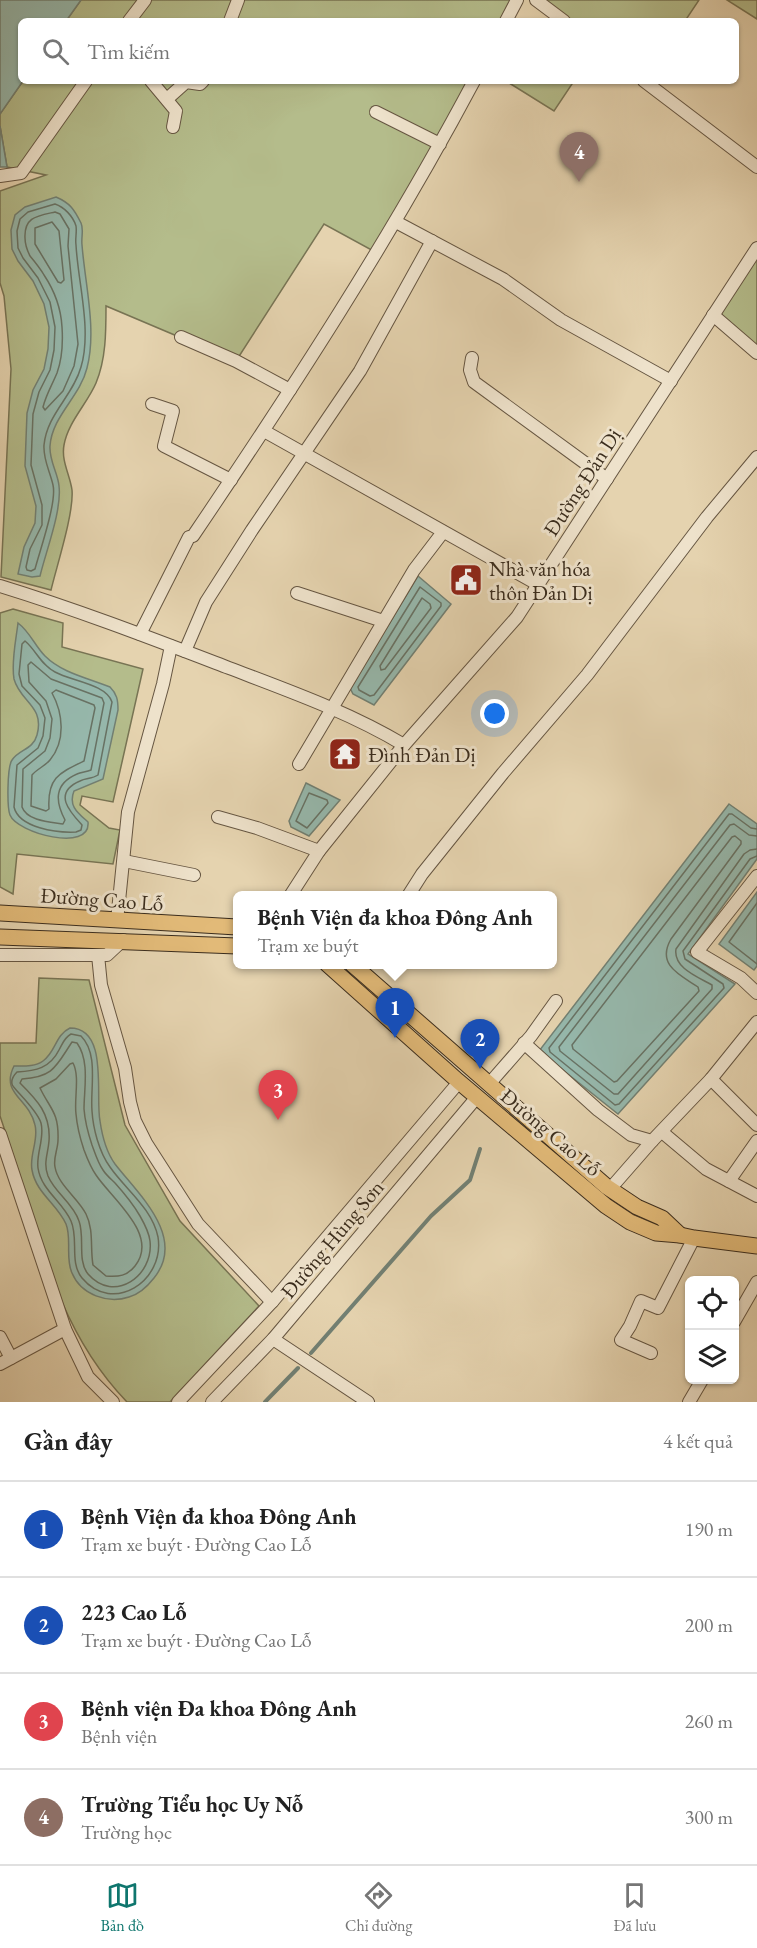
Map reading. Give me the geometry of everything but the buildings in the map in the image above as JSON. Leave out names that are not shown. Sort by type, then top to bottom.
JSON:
[{"type":"main road","name":"Đường Cao Lỗ","points":[[0,913],[233,927]]},
{"type":"main road","name":"Đường Cao Lỗ","points":[[3,937],[233,946]]},
{"type":"main road","name":"Đường Cao Lỗ","points":[[333,969],[459,1082],[606,1206],[630,1222],[656,1233],[757,1246]]},
{"type":"main road","name":"Đường Cao Lỗ","points":[[358,969],[610,1189],[637,1207],[662,1218],[687,1236]]},
{"type":"street","points":[[131,18],[145,0]]},
{"type":"street","points":[[231,18],[238,0]]},
{"type":"street","points":[[508,18],[517,0]]},
{"type":"street","points":[[536,0],[560,18]]},
{"type":"street","points":[[0,176],[21,173],[84,84]]},
{"type":"street","points":[[154,84],[176,111],[173,127]]},
{"type":"street","points":[[167,99],[184,84]]},
{"type":"street","points":[[140,634],[189,537],[193,536],[264,431],[396,222],[472,84]]},
{"type":"street","points":[[648,84],[757,167]]},
{"type":"street","points":[[376,112],[440,144]]},
{"type":"street","points":[[396,222],[503,279],[561,320],[671,381]]},
{"type":"street","points":[[185,651],[206,602],[360,371],[432,241]]},
{"type":"street","name":"Đường Đản Dị","points":[[293,891],[319,851],[404,745],[518,617],[757,248]]},
{"type":"street","points":[[713,315],[757,353]]},
{"type":"street","points":[[181,338],[236,361],[290,390]]},
{"type":"street","points":[[472,358],[471,380],[607,479]]},
{"type":"street","points":[[152,404],[173,411],[164,446],[231,480]]},
{"type":"street","points":[[264,431],[539,585]]},
{"type":"street","points":[[411,891],[422,874],[503,773],[587,675],[707,517],[757,457]]},
{"type":"street","points":[[299,764],[336,709],[383,621],[414,570],[443,532]]},
{"type":"street","points":[[0,586],[140,634],[336,709],[373,726],[404,745]]},
{"type":"street","points":[[297,593],[383,621]]},
{"type":"street","points":[[117,921],[128,812],[171,646]]},
{"type":"street","points":[[218,817],[257,828],[319,851]]},
{"type":"street","points":[[124,861],[195,875]]},
{"type":"street","points":[[757,876],[697,952],[741,978],[757,992]]},
{"type":"street","points":[[3,937],[3,955],[107,955],[123,940]]},
{"type":"street","points":[[98,955],[101,985],[125,1068],[130,1102],[135,1121],[146,1143],[198,1224],[272,1302]]},
{"type":"street","points":[[489,1084],[556,1000]]},
{"type":"street","points":[[610,1189],[711,1079],[757,1022]]},
{"type":"street","points":[[524,1043],[598,1110],[631,1135],[652,1141]]},
{"type":"street","points":[[711,1079],[757,1125]]},
{"type":"street","points":[[178,1402],[272,1302],[459,1082]]},
{"type":"street","name":"Đường Hùng Sơn","points":[[212,1402],[273,1339],[477,1097]]},
{"type":"street","points":[[662,1132],[706,1169],[757,1196]]},
{"type":"street","points":[[0,1134],[65,1329],[88,1377],[113,1402]]},
{"type":"street","points":[[729,1181],[757,1141]]},
{"type":"street","points":[[651,1353],[621,1340],[641,1301],[658,1308],[687,1236]]},
{"type":"street","points":[[739,1315],[757,1282]]},
{"type":"street","points":[[0,1337],[6,1361],[65,1329]]},
{"type":"street","points":[[273,1339],[368,1402]]},
{"type":"street","points":[[689,1402],[700,1384]]},
{"type":"green space","points":[[81,0],[517,0],[508,18],[68,18]]},
{"type":"green space","points":[[537,0],[699,0],[687,18],[563,18]]},
{"type":"green space","points":[[727,0],[757,0],[757,19]]},
{"type":"green space","points":[[21,84],[472,84],[377,253],[324,224],[236,361],[106,306],[105,345],[99,374],[92,391],[69,429],[64,445],[72,500],[51,590],[1,577],[11,369],[4,296],[0,283],[0,191],[46,175],[7,167],[0,114]]},
{"type":"green space","points":[[511,84],[572,84],[554,111]]},
{"type":"green space","points":[[757,248],[757,353],[713,315]]},
{"type":"green space","points":[[13,609],[63,623],[62,647],[143,669],[113,802],[82,796],[80,805],[109,828],[120,830],[113,864],[17,854],[13,894],[0,887],[0,613]]},
{"type":"green space","points":[[39,978],[89,980],[125,1125],[180,1221],[259,1306],[170,1402],[127,1402],[98,1367],[82,1342],[62,1302],[0,1116],[0,1043],[36,1043]]},
{"type":"water","points":[[0,0],[81,0],[68,18],[18,18],[18,84],[21,84],[0,114]]},
{"type":"water","points":[[0,126],[7,167],[0,167]]},
{"type":"water","points":[[56,197],[71,207],[82,225],[91,338],[87,368],[79,388],[52,435],[50,451],[59,486],[58,507],[40,576],[32,577],[18,574],[24,547],[35,523],[36,506],[25,466],[27,413],[33,390],[44,369],[49,327],[44,304],[33,281],[12,249],[11,230],[15,215],[25,207]]},
{"type":"water","points":[[418,576],[451,604],[374,705],[353,694],[350,688]]},
{"type":"water","points":[[18,623],[52,662],[67,671],[110,687],[117,697],[118,710],[103,779],[74,791],[72,796],[75,809],[88,822],[86,831],[78,837],[53,837],[39,833],[15,822],[10,815],[8,788],[10,764],[15,756],[35,740],[39,725],[35,711],[17,687],[14,679],[13,658]]},
{"type":"water","points":[[306,783],[340,800],[309,836],[291,827],[289,821]]},
{"type":"water","points":[[729,804],[757,824],[757,859],[688,954],[735,984],[618,1114],[539,1051]]},
{"type":"water","points":[[757,892],[757,966],[754,970],[719,944]]},
{"type":"water","points":[[70,1028],[82,1031],[90,1039],[98,1065],[100,1121],[110,1155],[156,1217],[165,1247],[163,1263],[154,1278],[140,1292],[121,1299],[96,1296],[76,1281],[70,1267],[66,1224],[34,1178],[31,1164],[36,1136],[35,1125],[32,1116],[13,1090],[11,1083],[14,1066],[33,1065],[43,1061],[51,1053],[61,1035]]},
{"type":"waterway","points":[[311,1353],[431,1216],[470,1180],[480,1149]]},
{"type":"waterway","points":[[265,1402],[298,1368]]},
{"type":"place","name":"Trường Tiểu học Uy Nỗ","points":[[579,182]]},
{"type":"place","name":"Nhà văn hóa thôn Đản Dị","points":[[466,580]]},
{"type":"place","name":"Đình Đản Dị","points":[[345,754]]},
{"type":"place","name":"Bệnh Viện đa khoa Đông Anh","points":[[395,1038]]},
{"type":"place","name":"223 Cao Lỗ","points":[[480,1069]]},
{"type":"place","name":"Bệnh viện Đa khoa Đông Anh","points":[[278,1120]]}]
